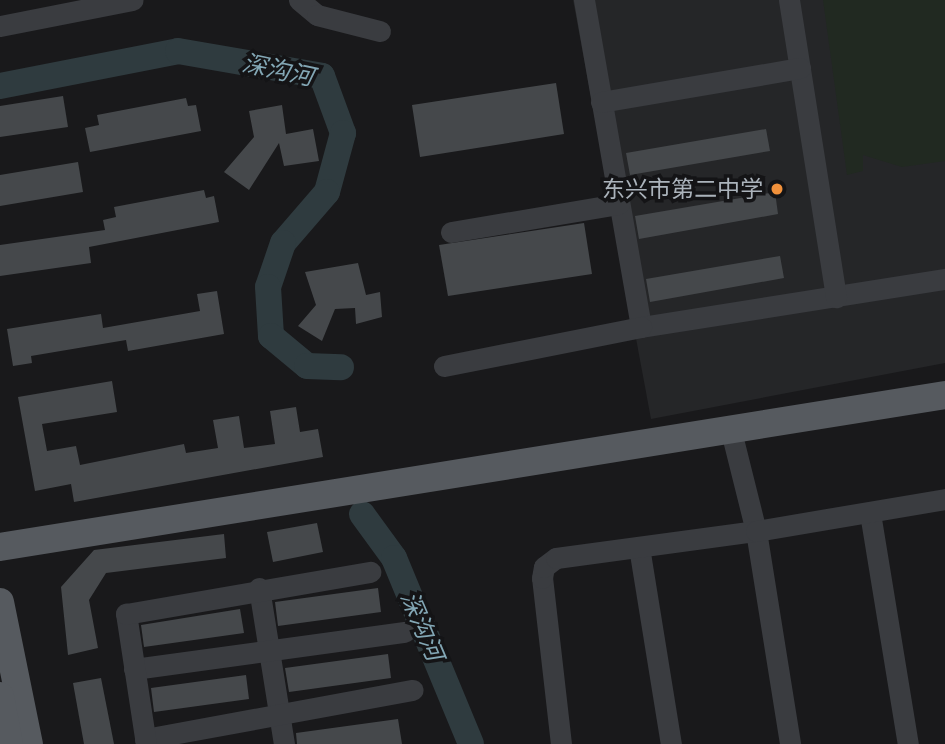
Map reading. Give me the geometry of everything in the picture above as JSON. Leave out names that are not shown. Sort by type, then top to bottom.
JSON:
[{"type":"main road","points":[[0,547],[945,395]]},
{"type":"main road","points":[[0,603],[29,744]]},
{"type":"main road","points":[[0,696],[9,744]]},
{"type":"street","points":[[0,26],[132,0]]},
{"type":"street","points":[[299,0],[317,15],[380,31]]},
{"type":"street","points":[[584,0],[641,327]]},
{"type":"street","points":[[789,0],[835,296]]},
{"type":"street","points":[[601,102],[800,68]]},
{"type":"street","points":[[451,232],[619,204]]},
{"type":"street","points":[[444,366],[641,327],[945,279]]},
{"type":"street","points":[[731,431],[756,531],[790,744]]},
{"type":"street","points":[[561,744],[544,567],[556,558],[756,531],[945,499]]},
{"type":"street","points":[[870,513],[908,744]]},
{"type":"street","points":[[639,547],[671,744]]},
{"type":"street","points":[[370,572],[126,614],[146,741],[413,690]]},
{"type":"street","points":[[259,589],[284,744]]},
{"type":"street","points":[[134,669],[404,632]]},
{"type":"shaded area","name":"东兴市第二中学","points":[[573,0],[945,0],[945,363],[651,419]]},
{"type":"shaded area","points":[[823,0],[945,0],[945,161],[902,167],[863,155],[863,171],[847,175]]},
{"type":"building","points":[[556,83],[564,134],[420,157],[412,105]]},
{"type":"building","points":[[63,96],[68,127],[0,137],[0,106]]},
{"type":"building","points":[[186,98],[188,106],[196,105],[201,131],[90,152],[85,128],[99,125],[97,115]]},
{"type":"building","points":[[282,105],[286,134],[313,129],[319,161],[284,166],[279,143],[249,190],[224,172],[254,137],[249,111]]},
{"type":"building","points":[[766,129],[770,151],[630,175],[626,153]]},
{"type":"building","points":[[78,162],[83,192],[0,206],[0,175]]},
{"type":"building","points":[[204,190],[206,198],[214,196],[219,222],[89,247],[91,263],[0,276],[0,245],[105,230],[103,220],[116,217],[114,207]]},
{"type":"building","points":[[775,192],[778,214],[639,239],[635,216]]},
{"type":"building","points":[[584,223],[592,274],[448,296],[439,245]]},
{"type":"building","points":[[780,256],[784,278],[650,302],[646,279]]},
{"type":"building","points":[[358,263],[366,295],[380,292],[382,317],[356,324],[355,308],[335,309],[322,341],[298,326],[316,305],[305,272]]},
{"type":"building","points":[[217,291],[224,334],[128,351],[126,340],[31,356],[32,363],[13,366],[7,329],[101,314],[103,328],[200,311],[197,294]]},
{"type":"building","points":[[112,381],[117,412],[42,424],[47,451],[76,446],[80,465],[184,444],[186,453],[218,448],[213,420],[239,416],[244,448],[275,444],[270,411],[296,407],[300,432],[318,429],[323,457],[74,502],[71,484],[35,491],[18,397]]},
{"type":"building","points":[[317,523],[323,552],[273,562],[267,532]]},
{"type":"building","points":[[224,534],[226,558],[106,573],[89,600],[98,648],[68,655],[61,587],[94,550]]},
{"type":"building","points":[[378,588],[381,612],[278,626],[275,602]]},
{"type":"building","points":[[240,609],[244,633],[144,647],[141,625]]},
{"type":"building","points":[[388,654],[391,678],[289,692],[285,668]]},
{"type":"building","points":[[246,675],[249,699],[154,712],[151,688]]},
{"type":"building","points":[[101,678],[114,744],[84,744],[73,683]]},
{"type":"building","points":[[398,719],[402,744],[297,744],[296,733]]},
{"type":"waterway","name":"深沟河","points":[[0,86],[178,51],[322,76],[343,133],[327,192],[283,243],[268,287],[271,336],[307,366],[341,367]]},
{"type":"waterway","name":"深沟河","points":[[362,514],[394,558],[471,744]]},
{"type":"place","name":"东兴市第二中学","points":[[777,189]]}]
